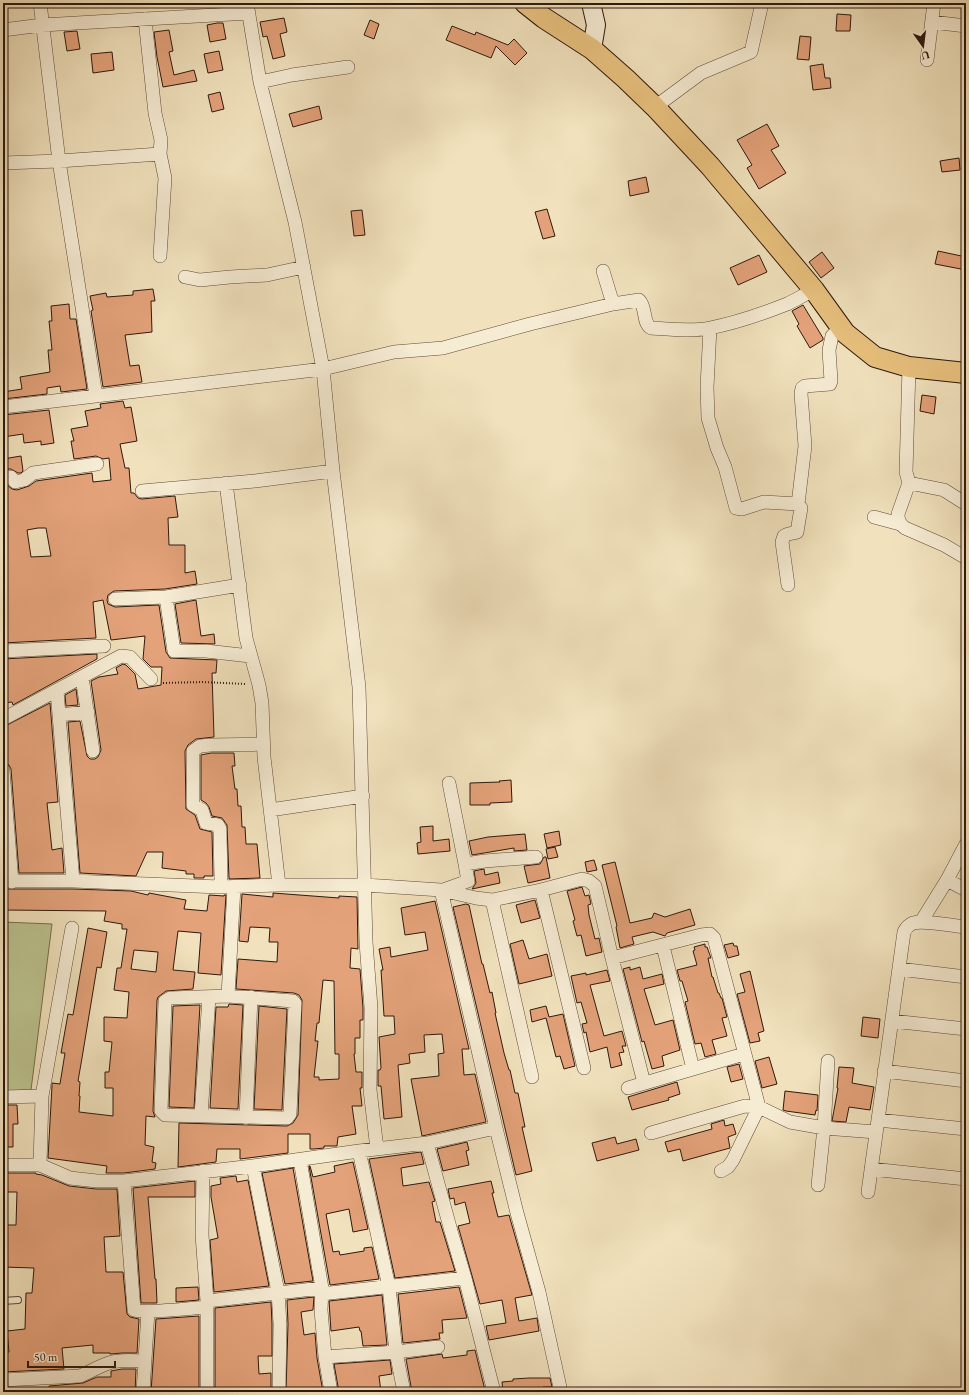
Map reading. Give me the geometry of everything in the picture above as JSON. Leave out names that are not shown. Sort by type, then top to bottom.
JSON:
[{"type":"main road","points":[[525,3],[544,18],[594,38],[710,166],[814,290],[845,333],[875,357],[909,367],[966,373]]},
{"type":"street","points":[[40,3],[59,161],[96,396]]},
{"type":"street","points":[[590,3],[594,38]]},
{"type":"street","points":[[655,107],[701,73],[751,52],[762,3]]},
{"type":"street","points":[[927,60],[934,3]]},
{"type":"street","points":[[3,30],[42,25],[178,17],[248,8],[260,82],[295,222],[323,369],[333,471],[359,687],[366,942],[371,1008],[370,1090],[377,1149]]},
{"type":"street","points":[[145,19],[156,113],[161,140],[160,154],[165,178],[160,256]]},
{"type":"street","points":[[932,22],[966,26]]},
{"type":"street","points":[[260,82],[292,75],[348,68]]},
{"type":"street","points":[[3,163],[59,161],[160,154]]},
{"type":"street","points":[[185,278],[200,280],[267,275],[304,267]]},
{"type":"street","points":[[603,271],[613,304]]},
{"type":"street","points":[[3,407],[323,369],[394,352],[443,348],[530,324],[613,304],[639,300],[642,303],[647,325],[651,328],[698,330],[746,318],[788,304],[799,296],[814,290]]},
{"type":"street","points":[[788,585],[782,542],[784,536],[788,533],[797,532],[800,508],[798,504],[805,446],[801,394],[802,388],[805,386],[830,384],[832,381],[829,350],[832,336],[841,327]]},
{"type":"street","points":[[710,328],[708,418],[717,448],[725,467],[736,508],[742,509],[764,502],[798,504]]},
{"type":"street","points":[[900,524],[898,514],[909,483],[906,472],[909,367]]},
{"type":"street","points":[[3,477],[10,476],[16,482],[24,480],[33,473],[97,464]]},
{"type":"street","points":[[142,491],[226,484],[333,471]]},
{"type":"street","points":[[909,483],[944,490],[966,504]]},
{"type":"street","points":[[226,484],[246,638],[259,685],[262,703],[270,810],[279,885]]},
{"type":"street","points":[[874,517],[900,524],[905,528],[944,545],[966,558]]},
{"type":"street","points":[[115,599],[166,597],[240,585]]},
{"type":"street","points":[[166,597],[174,651],[206,651],[250,656]]},
{"type":"street","points":[[3,651],[104,646]]},
{"type":"street","points":[[3,719],[116,658],[126,656],[130,657],[151,679]]},
{"type":"street","points":[[82,677],[93,751]]},
{"type":"street","points":[[56,691],[60,715],[73,881]]},
{"type":"street","points":[[60,715],[88,712]]},
{"type":"street","points":[[220,887],[220,830],[218,825],[206,823],[202,810],[193,805],[193,751],[200,746],[264,744]]},
{"type":"street","points":[[3,770],[7,882],[73,881],[220,887],[279,885],[365,886],[441,890],[492,900],[541,890],[582,879],[589,881],[595,886],[644,1084]]},
{"type":"street","points":[[441,890],[468,881],[450,783]]},
{"type":"street","points":[[270,810],[363,796]]},
{"type":"street","points":[[921,922],[965,847]]},
{"type":"street","points":[[465,864],[536,857]]},
{"type":"street","points":[[947,880],[966,890]]},
{"type":"street","points":[[228,996],[234,887]]},
{"type":"street","points":[[441,890],[496,1128],[517,1213],[539,1292],[562,1392]]},
{"type":"street","points":[[541,890],[584,1068]]},
{"type":"street","points":[[492,900],[532,1077]]},
{"type":"street","points":[[868,1192],[904,932],[907,926],[913,923],[921,922],[966,927]]},
{"type":"street","points":[[40,1165],[42,1096],[72,928]]},
{"type":"street","points":[[612,958],[702,935],[710,934],[714,938],[744,1054],[762,1108],[733,1160],[728,1167],[721,1171]]},
{"type":"street","points":[[662,946],[693,1069]]},
{"type":"street","points":[[899,969],[966,976]]},
{"type":"street","points":[[201,1116],[209,997]]},
{"type":"street","points":[[209,997],[251,997],[293,1001],[290,1114],[287,1118],[165,1115],[161,1111],[164,1003],[170,998],[209,997]]},
{"type":"street","points":[[246,1118],[251,997]]},
{"type":"street","points":[[892,1021],[966,1029]]},
{"type":"street","points":[[628,1088],[744,1054]]},
{"type":"street","points":[[818,1185],[824,1128],[828,1061]]},
{"type":"street","points":[[884,1071],[966,1081]]},
{"type":"street","points":[[3,1097],[42,1096]]},
{"type":"street","points":[[651,1133],[744,1106],[762,1108],[790,1122],[824,1128],[877,1126],[966,1129]]},
{"type":"street","points":[[3,1165],[40,1165],[70,1178],[97,1181],[124,1180],[253,1166],[427,1143],[496,1128]]},
{"type":"street","points":[[427,1143],[450,1231],[465,1278],[494,1392]]},
{"type":"street","points":[[359,1151],[389,1287],[396,1352],[404,1392]]},
{"type":"street","points":[[300,1160],[321,1291],[325,1357],[331,1392]]},
{"type":"street","points":[[253,1166],[278,1292],[280,1324],[279,1389],[277,1392]]},
{"type":"street","points":[[871,1169],[966,1179]]},
{"type":"street","points":[[203,1171],[202,1235],[207,1304],[207,1392]]},
{"type":"street","points":[[124,1180],[133,1308],[136,1311],[207,1304],[278,1292],[389,1287],[465,1278]]},
{"type":"street","points":[[143,1392],[148,1311]]},
{"type":"street","points":[[325,1357],[396,1352],[438,1347]]},
{"type":"street","points":[[3,1380],[74,1376],[90,1372],[115,1361],[144,1361]]},
{"type":"lane","points":[[3,1301],[18,1300]]},
{"type":"path","points":[[151,679],[164,683],[202,682],[259,685]]},
{"type":"green space","points":[[3,922],[52,924],[31,1090],[3,1091]]},
{"type":"building","points":[[837,14],[851,15],[850,31],[836,31]]},
{"type":"building","points":[[284,18],[287,32],[280,34],[285,56],[273,59],[267,36],[263,37],[260,22]]},
{"type":"building","points":[[370,20],[379,24],[374,39],[364,35]]},
{"type":"building","points":[[223,23],[226,39],[210,42],[207,25]]},
{"type":"building","points":[[452,26],[475,35],[476,32],[508,45],[514,39],[527,53],[515,65],[496,46],[491,58],[446,40]]},
{"type":"building","points":[[169,30],[173,51],[169,52],[174,75],[194,70],[197,81],[163,87],[154,32]]},
{"type":"building","points":[[77,31],[80,49],[67,51],[64,32]]},
{"type":"building","points":[[800,36],[811,37],[809,60],[797,59]]},
{"type":"building","points":[[219,51],[223,70],[208,73],[204,54]]},
{"type":"building","points":[[112,52],[114,70],[93,73],[91,54]]},
{"type":"building","points":[[823,64],[825,78],[830,78],[831,88],[813,90],[810,66]]},
{"type":"building","points":[[220,92],[224,109],[212,112],[208,95]]},
{"type":"building","points":[[319,106],[322,119],[293,127],[289,114]]},
{"type":"building","points":[[767,124],[779,146],[771,150],[786,173],[759,189],[747,168],[752,165],[737,140]]},
{"type":"building","points":[[959,158],[960,170],[942,172],[940,161]]},
{"type":"building","points":[[646,177],[649,192],[630,196],[628,181]]},
{"type":"building","points":[[547,209],[555,236],[543,239],[535,212]]},
{"type":"building","points":[[362,210],[365,235],[354,236],[351,211]]},
{"type":"building","points":[[938,251],[966,257],[966,270],[935,264]]},
{"type":"building","points":[[822,252],[834,268],[821,278],[809,262]]},
{"type":"building","points":[[759,255],[767,272],[738,285],[730,268]]},
{"type":"building","points":[[153,289],[155,301],[151,301],[152,332],[125,335],[130,366],[139,365],[142,382],[103,387],[90,296],[106,293],[107,297],[133,295],[133,291]]},
{"type":"building","points":[[69,304],[70,319],[76,319],[87,389],[61,392],[60,386],[47,388],[47,394],[3,399],[3,392],[22,389],[20,377],[50,372],[48,350],[52,350],[49,321],[52,321],[51,306]]},
{"type":"building","points":[[803,305],[823,338],[823,340],[810,348],[797,326],[799,324],[792,311]]},
{"type":"building","points":[[922,395],[936,397],[934,414],[920,411]]},
{"type":"building","points":[[123,401],[125,408],[131,407],[137,441],[120,444],[125,468],[129,468],[131,493],[134,493],[138,498],[142,499],[175,496],[178,517],[168,518],[169,545],[185,545],[185,573],[195,571],[197,584],[165,589],[114,591],[108,595],[108,604],[115,607],[159,605],[166,652],[170,658],[217,660],[216,673],[212,673],[214,737],[196,739],[188,745],[185,751],[186,809],[195,815],[200,829],[212,832],[213,876],[194,878],[194,874],[186,874],[186,871],[162,868],[163,852],[147,852],[136,876],[80,873],[68,722],[80,721],[87,756],[90,759],[95,759],[98,757],[101,750],[91,681],[99,677],[118,674],[116,668],[123,664],[135,674],[138,689],[161,685],[162,667],[151,667],[143,659],[145,636],[111,640],[103,600],[93,602],[96,638],[3,643],[3,583],[7,583],[5,546],[3,547],[3,485],[7,485],[12,489],[17,490],[29,486],[36,481],[92,473],[93,482],[111,480],[109,458],[103,459],[96,456],[74,459],[71,441],[74,441],[71,429],[88,426],[85,411],[101,408],[100,404]],"holes":[[[46,528],[51,556],[31,557],[27,530]]]},
{"type":"building","points":[[49,410],[54,443],[41,445],[41,441],[24,443],[23,434],[3,437],[3,415]]},
{"type":"building","points":[[21,456],[23,471],[21,473],[11,469],[3,469],[3,459]]},
{"type":"building","points":[[196,600],[201,636],[214,634],[215,644],[181,643],[175,604]]},
{"type":"building","points":[[97,654],[97,659],[13,705],[12,702],[3,703],[3,659]]},
{"type":"building","points":[[76,689],[78,705],[66,706],[65,695]]},
{"type":"building","points":[[50,703],[58,802],[47,803],[52,850],[62,848],[64,873],[19,873],[11,769],[5,762],[3,727]]},
{"type":"building","points":[[211,753],[234,753],[235,766],[232,766],[235,789],[237,789],[238,806],[241,806],[242,827],[245,827],[246,844],[257,844],[260,878],[229,879],[227,825],[222,818],[212,816],[209,807],[201,800],[201,755]]},
{"type":"building","points":[[511,780],[512,802],[490,803],[490,805],[470,805],[470,783]]},
{"type":"building","points":[[433,826],[433,841],[449,839],[450,851],[418,854],[417,843],[421,842],[420,827]]},
{"type":"building","points":[[559,831],[561,845],[547,848],[544,834]]},
{"type":"building","points":[[525,834],[527,850],[514,851],[514,848],[472,855],[469,841],[488,837]]},
{"type":"building","points":[[555,847],[558,857],[548,859],[546,849]]},
{"type":"building","points":[[544,857],[546,857],[550,878],[528,883],[524,866],[540,864]]},
{"type":"building","points":[[594,860],[597,870],[587,872],[585,862]]},
{"type":"building","points":[[615,862],[630,923],[652,918],[654,913],[665,917],[690,909],[695,925],[667,933],[665,936],[653,932],[632,937],[634,944],[620,948],[617,926],[602,865]]},
{"type":"building","points":[[484,869],[485,875],[498,872],[500,883],[472,889],[476,883],[474,871]]},
{"type":"building","points":[[582,887],[585,896],[589,895],[591,904],[588,905],[589,915],[595,939],[599,938],[602,952],[586,956],[581,935],[577,936],[573,921],[575,920],[567,891]]},
{"type":"building","points":[[3,889],[131,891],[148,895],[149,893],[186,900],[184,909],[207,911],[209,895],[226,895],[221,975],[198,973],[201,933],[178,931],[173,970],[195,972],[193,989],[166,991],[158,997],[157,1000],[153,1111],[155,1117],[146,1116],[145,1145],[154,1147],[152,1162],[156,1163],[155,1169],[124,1173],[106,1173],[107,1166],[48,1158],[52,1083],[60,1084],[65,1053],[61,1053],[68,1014],[73,1015],[88,928],[107,932],[101,968],[97,967],[78,1081],[80,1082],[79,1112],[113,1116],[113,1088],[105,1088],[105,1072],[109,1072],[112,1042],[104,1041],[104,1017],[127,1018],[129,992],[114,990],[117,968],[121,968],[127,929],[122,929],[122,924],[104,921],[106,911],[3,910]],"holes":[[[134,950],[158,952],[156,972],[131,969]]]},
{"type":"building","points":[[273,893],[339,898],[339,896],[357,897],[358,949],[351,948],[350,968],[360,969],[363,1008],[363,1020],[360,1020],[360,1038],[355,1038],[354,1054],[356,1072],[362,1072],[362,1088],[360,1088],[362,1106],[352,1106],[356,1134],[338,1137],[337,1146],[324,1146],[324,1148],[310,1149],[310,1134],[288,1134],[288,1153],[240,1159],[240,1149],[217,1149],[216,1162],[178,1167],[179,1123],[287,1126],[293,1123],[298,1115],[302,1000],[299,995],[294,993],[236,989],[238,959],[277,962],[278,942],[269,942],[270,928],[250,927],[248,942],[239,941],[242,894],[273,897]],"holes":[[[323,980],[334,981],[335,1054],[339,1054],[339,1079],[319,1080],[319,1077],[314,1077],[318,1041],[315,1041],[317,1023],[319,1023]]]},
{"type":"building","points":[[535,900],[540,918],[521,923],[516,905]]},
{"type":"building","points":[[435,901],[469,1049],[462,1049],[464,1075],[475,1074],[486,1122],[422,1136],[411,1079],[439,1076],[438,1054],[444,1053],[442,1034],[424,1035],[425,1052],[409,1054],[410,1063],[398,1065],[402,1117],[384,1119],[381,1086],[378,1086],[378,1070],[381,1068],[379,1037],[395,1034],[394,1016],[384,1016],[381,970],[383,970],[379,949],[390,947],[391,957],[428,950],[425,932],[405,935],[401,908]]},
{"type":"building","points":[[466,904],[469,905],[482,964],[490,993],[492,992],[504,1053],[510,1070],[515,1093],[518,1093],[525,1127],[522,1127],[532,1171],[516,1175],[453,907]]},
{"type":"building","points":[[523,940],[529,959],[547,954],[552,976],[519,984],[510,944]]},
{"type":"building","points":[[733,943],[734,946],[737,946],[739,955],[728,958],[724,945]]},
{"type":"building","points":[[705,944],[711,958],[708,958],[712,977],[718,993],[722,998],[727,1017],[722,1018],[727,1036],[712,1040],[716,1054],[705,1057],[701,1043],[695,1044],[685,1002],[688,1001],[677,970],[697,965],[693,951],[695,950],[694,947]]},
{"type":"building","points":[[630,967],[630,970],[640,967],[643,979],[662,974],[664,984],[644,989],[655,1025],[673,1020],[680,1050],[662,1056],[664,1066],[652,1069],[644,1041],[642,1042],[623,969]]},
{"type":"building","points":[[607,970],[610,981],[590,985],[604,1036],[622,1031],[626,1046],[622,1046],[624,1052],[619,1053],[622,1065],[611,1068],[607,1047],[590,1052],[586,1032],[584,1033],[582,1024],[587,1023],[581,1002],[577,1003],[571,976],[586,973],[586,975]]},
{"type":"building","points":[[750,971],[764,1031],[758,1033],[760,1041],[750,1043],[737,994],[745,992],[740,974]]},
{"type":"building","points":[[229,1004],[243,1005],[238,1109],[210,1108],[216,1007],[228,1007]]},
{"type":"building","points":[[200,1005],[194,1108],[169,1107],[173,1006]]},
{"type":"building","points":[[259,1006],[287,1009],[282,1110],[254,1109]]},
{"type":"building","points":[[546,1006],[549,1017],[563,1014],[575,1066],[564,1069],[560,1056],[556,1057],[546,1018],[532,1022],[530,1010]]},
{"type":"building","points":[[863,1017],[880,1019],[878,1038],[861,1036]]},
{"type":"building","points":[[769,1057],[777,1084],[762,1088],[755,1061]]},
{"type":"building","points":[[739,1064],[743,1079],[731,1082],[727,1067]]},
{"type":"building","points":[[839,1067],[854,1068],[852,1083],[874,1087],[870,1110],[849,1107],[846,1122],[832,1121],[838,1088]]},
{"type":"building","points":[[677,1082],[680,1094],[668,1098],[669,1100],[632,1110],[628,1097]]},
{"type":"building","points":[[785,1091],[818,1095],[817,1111],[816,1110],[815,1115],[783,1110]]},
{"type":"building","points":[[3,1105],[17,1105],[18,1124],[13,1124],[13,1147],[3,1147]]},
{"type":"building","points":[[724,1120],[725,1126],[733,1124],[736,1134],[728,1137],[730,1148],[683,1161],[680,1149],[668,1152],[665,1142],[712,1129],[711,1124]]},
{"type":"building","points":[[615,1137],[617,1144],[636,1139],[639,1150],[597,1161],[592,1143]]},
{"type":"building","points":[[467,1142],[469,1150],[466,1151],[469,1165],[443,1171],[437,1149]]},
{"type":"building","points":[[421,1152],[424,1164],[401,1168],[403,1186],[429,1182],[435,1201],[432,1202],[436,1222],[440,1222],[455,1271],[395,1278],[369,1159]]},
{"type":"building","points":[[353,1162],[368,1229],[353,1232],[349,1209],[326,1214],[333,1252],[339,1251],[340,1255],[364,1251],[364,1248],[372,1247],[379,1279],[330,1285],[309,1166],[313,1177],[335,1172],[334,1166]]},
{"type":"building","points":[[293,1168],[313,1281],[285,1284],[262,1173]]},
{"type":"building","points":[[3,1173],[36,1173],[69,1186],[96,1189],[117,1189],[120,1236],[104,1237],[106,1272],[123,1272],[127,1314],[130,1317],[139,1319],[137,1353],[93,1353],[93,1345],[62,1348],[64,1369],[3,1372],[3,1353],[9,1352],[7,1331],[25,1329],[26,1293],[32,1293],[34,1268],[3,1267],[3,1225],[16,1225],[17,1192],[3,1192]]},
{"type":"building","points":[[236,1176],[237,1182],[248,1180],[269,1286],[214,1292],[210,1240],[218,1238],[211,1197],[211,1186],[221,1184],[220,1178]]},
{"type":"building","points":[[195,1181],[195,1197],[148,1197],[157,1303],[141,1303],[133,1188]]},
{"type":"building","points":[[491,1181],[494,1193],[492,1193],[498,1217],[509,1215],[532,1295],[515,1298],[519,1321],[537,1318],[539,1331],[489,1340],[486,1326],[506,1323],[502,1300],[480,1304],[458,1226],[470,1223],[465,1202],[455,1205],[454,1198],[450,1199],[448,1189]]},
{"type":"building","points":[[198,1287],[199,1300],[176,1302],[176,1288]]},
{"type":"building","points":[[459,1287],[467,1318],[442,1320],[443,1333],[439,1333],[440,1339],[403,1343],[398,1294]]},
{"type":"building","points":[[382,1295],[387,1345],[363,1346],[359,1327],[331,1331],[329,1301]]},
{"type":"building","points":[[314,1297],[313,1310],[301,1312],[304,1335],[315,1333],[317,1358],[323,1392],[286,1391],[288,1324],[287,1300]]},
{"type":"building","points":[[271,1302],[272,1356],[258,1356],[259,1374],[271,1373],[271,1387],[269,1391],[215,1392],[215,1308]]},
{"type":"building","points":[[199,1316],[199,1392],[151,1392],[156,1319]]},
{"type":"building","points":[[475,1350],[485,1390],[465,1392],[412,1392],[406,1359],[442,1354],[443,1358],[467,1355],[467,1351]]},
{"type":"building","points":[[390,1360],[392,1374],[379,1376],[381,1392],[339,1392],[334,1364]]},
{"type":"building","points":[[136,1369],[135,1392],[49,1392],[49,1386],[83,1383],[97,1377],[111,1377],[111,1371]]},
{"type":"building","points":[[550,1378],[552,1387],[543,1387],[543,1392],[503,1392],[502,1382],[513,1381],[513,1379]]}]
